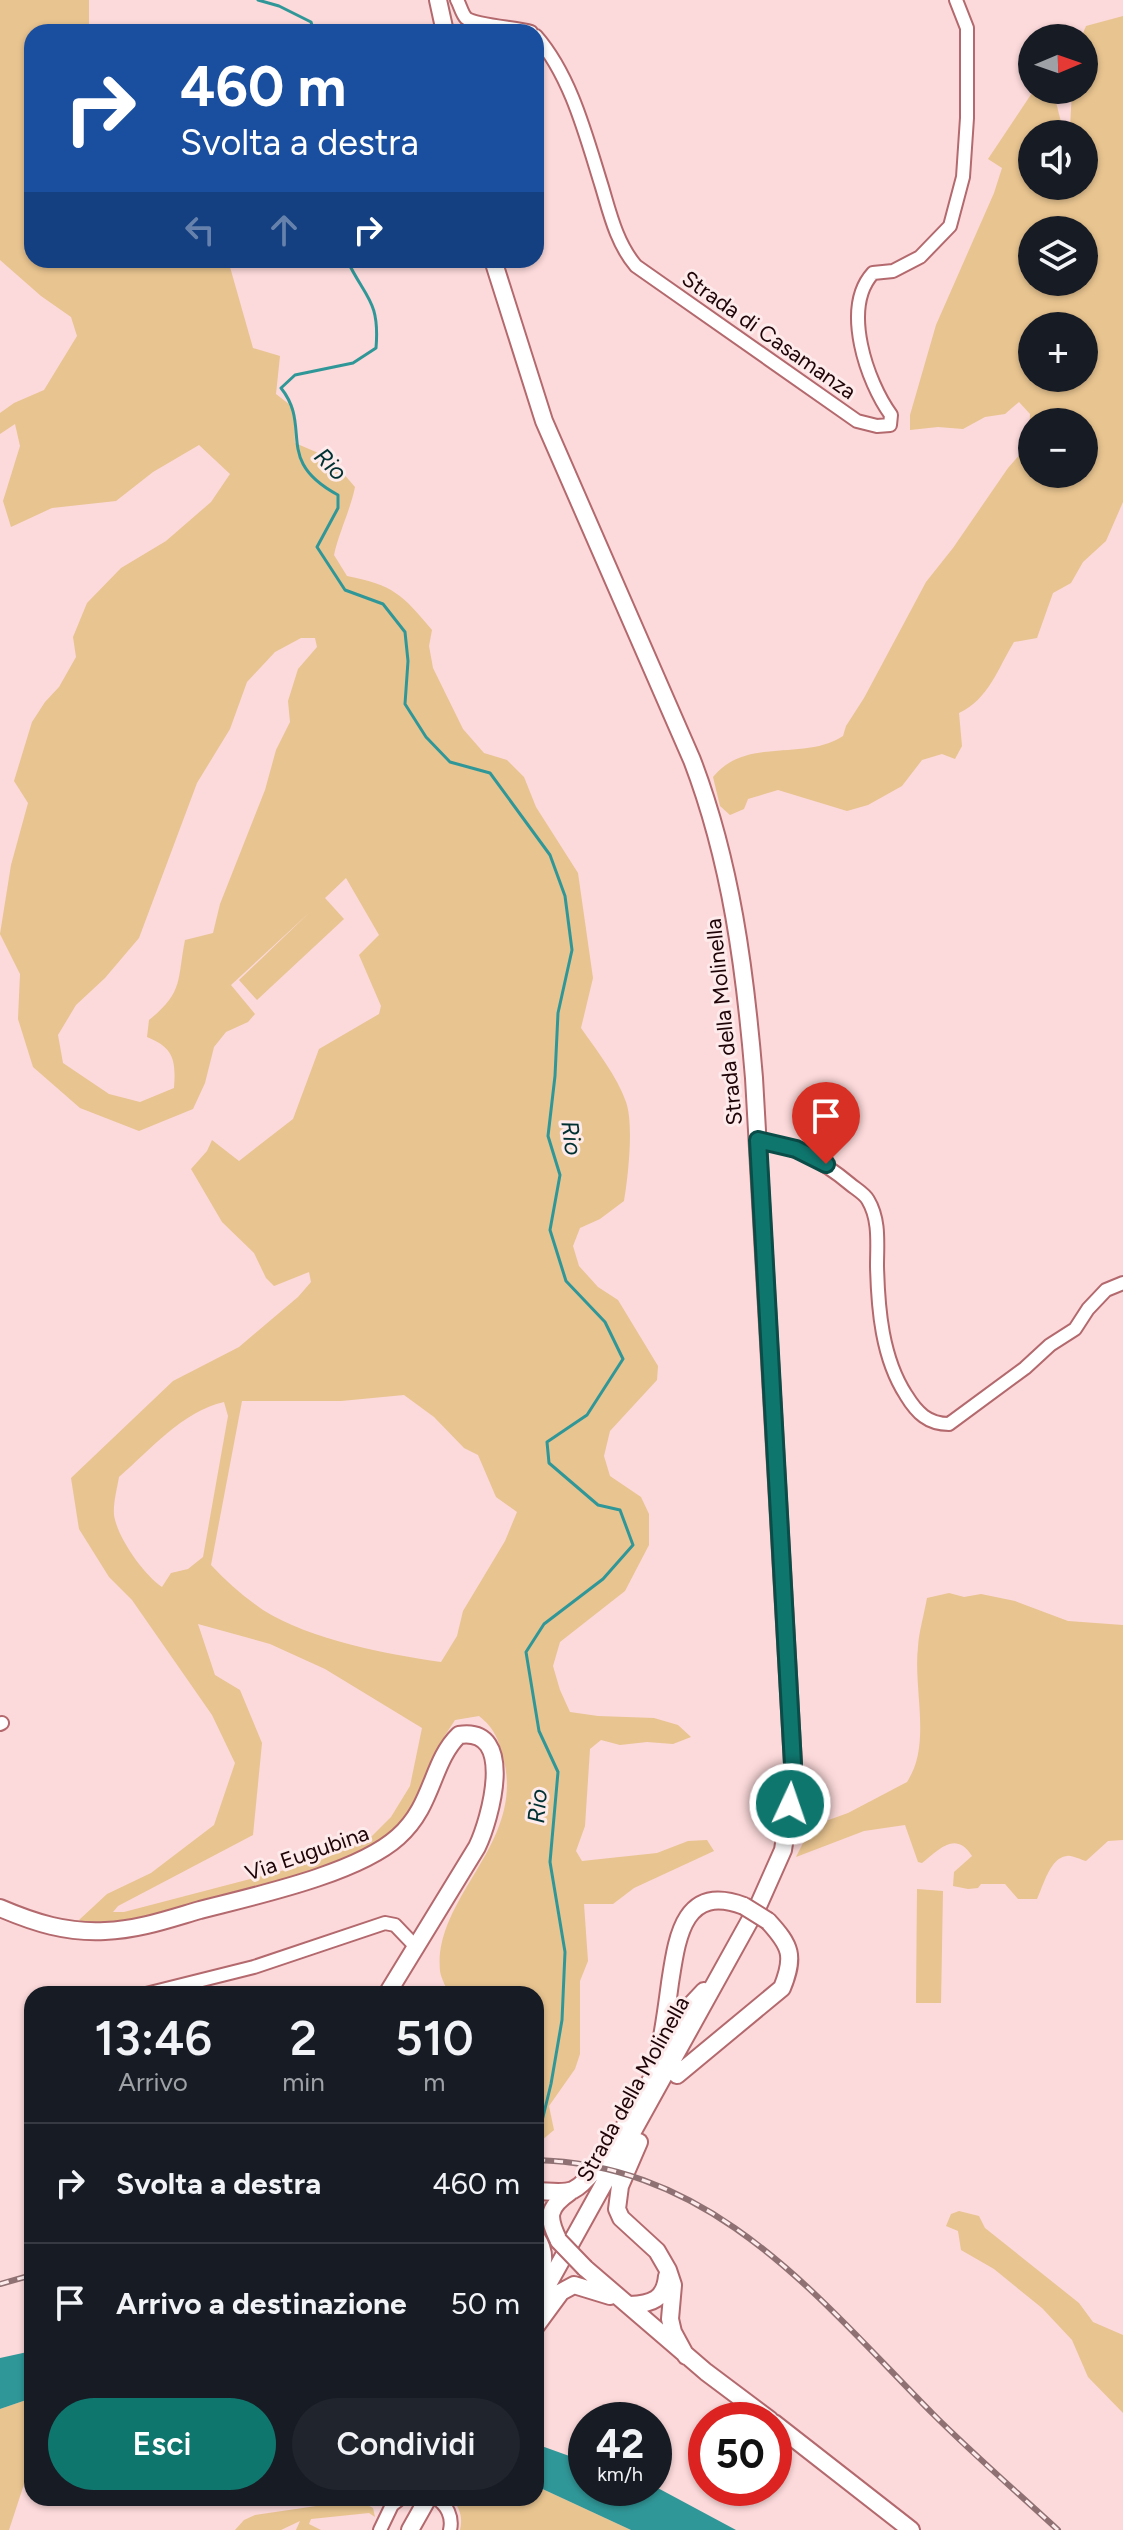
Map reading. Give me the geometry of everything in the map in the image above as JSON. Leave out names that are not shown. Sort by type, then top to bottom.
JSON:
[{"type":"street","points":[[438,0],[443,24]]},
{"type":"street","name":"Strada di Casamanza","points":[[457,0],[465,17],[486,24]]},
{"type":"street","name":"Strada di Casamanza","points":[[544,45],[554,56],[589,144],[613,224],[627,255],[636,266],[857,421],[877,426],[890,425],[891,415],[877,396],[862,349],[857,313],[864,283],[873,273],[893,271],[920,257],[950,226],[963,177],[967,118],[967,28],[956,0]]},
{"type":"street","name":"Strada della Molinella","points":[[496,268],[544,421],[711,809],[735,914],[749,1021],[758,1140],[793,1764],[783,1850],[759,1904],[544,2292]]},
{"type":"street","points":[[758,1140],[796,1149],[826,1164],[868,1198],[877,1225],[880,1309],[887,1355],[900,1386],[915,1409],[933,1424],[949,1424],[1025,1368],[1050,1345],[1075,1329],[1106,1290],[1123,1283]]},
{"type":"street","name":"Via Eugubina","points":[[0,1908],[70,1931],[124,1930],[221,1905],[354,1864],[385,1848],[416,1820],[428,1798],[448,1745],[459,1735],[470,1733],[485,1741],[495,1770],[494,1796],[487,1826],[392,1986]]},
{"type":"street","name":"Strada della Molinella","points":[[657,2066],[676,1945],[682,1925],[708,1901],[725,1899],[744,1906],[768,1921],[783,1937],[790,1952],[782,1988],[677,2075]]},
{"type":"street","points":[[178,1986],[254,1967],[385,1923],[395,1925],[417,1948]]},
{"type":"street","name":"Strada della Molinella","points":[[657,2066],[689,2007],[722,1972]]},
{"type":"street","name":"Strada della Molinella","points":[[677,2075],[710,2012],[722,1972]]},
{"type":"street","points":[[559,2241],[552,2228],[551,2212],[556,2202],[587,2180],[622,2129],[657,2066]]},
{"type":"street","points":[[677,2075],[640,2139],[620,2186],[617,2209],[621,2218],[657,2251],[668,2270],[673,2285],[670,2319],[673,2332],[686,2356]]},
{"type":"street","name":"Strada della Molinella","points":[[582,2227],[585,2203],[622,2129]]},
{"type":"street","name":"Strada della Molinella","points":[[582,2227],[606,2198],[640,2139]]},
{"type":"street","points":[[544,2191],[570,2192]]},
{"type":"street","points":[[544,2228],[686,2356],[747,2402]]},
{"type":"street","points":[[544,2315],[561,2292],[574,2285],[589,2287],[626,2303],[649,2304],[657,2300],[666,2286],[668,2270]]},
{"type":"street","points":[[792,2437],[911,2530]]},
{"type":"street","points":[[380,2530],[392,2506]]},
{"type":"street","points":[[413,2524],[423,2506]]},
{"type":"street","points":[[444,2506],[452,2523],[450,2530]]},
{"type":"shaded area","points":[[0,0],[89,0],[89,24],[24,24],[24,268],[230,268],[253,348],[280,356],[276,394],[294,408],[295,443],[330,458],[355,487],[334,555],[347,576],[375,583],[396,593],[432,630],[429,646],[433,668],[463,729],[484,753],[507,760],[524,777],[536,807],[578,873],[593,978],[581,1028],[622,1092],[628,1112],[630,1137],[624,1201],[600,1219],[580,1228],[573,1246],[579,1266],[598,1287],[618,1300],[658,1366],[657,1380],[610,1431],[604,1456],[610,1476],[641,1497],[649,1514],[649,1545],[625,1591],[560,1642],[553,1666],[570,1712],[654,1718],[678,1725],[691,1737],[673,1744],[647,1742],[620,1745],[601,1740],[590,1749],[585,1826],[576,1851],[582,1861],[657,1853],[688,1841],[707,1840],[714,1851],[634,1888],[613,1904],[584,1904],[588,1961],[580,1981],[580,2054],[575,2069],[549,2106],[554,2130],[544,2138],[544,1986],[445,1986],[440,1971],[442,1944],[450,1918],[492,1843],[502,1816],[507,1788],[497,1739],[479,1716],[455,1720],[444,1737],[421,1799],[397,1834],[324,1868],[147,1921],[90,1925],[79,1920],[107,1894],[151,1873],[214,1825],[235,1763],[212,1715],[132,1600],[109,1577],[79,1529],[71,1478],[173,1381],[239,1347],[298,1297],[311,1282],[309,1272],[274,1286],[266,1278],[254,1253],[222,1222],[191,1169],[207,1151],[212,1140],[239,1161],[293,1119],[319,1049],[379,1014],[381,1006],[359,955],[379,935],[346,878],[325,898],[344,919],[257,1000],[239,980],[310,912],[231,985],[255,1014],[248,1022],[226,1032],[214,1047],[205,1083],[193,1109],[139,1131],[80,1108],[33,1067],[18,1019],[20,974],[0,934],[11,865],[28,803],[14,781],[32,722],[59,687],[76,657],[73,637],[87,603],[121,568],[166,541],[211,502],[230,474],[199,445],[153,472],[116,501],[52,508],[11,527],[3,501],[20,446],[15,424],[0,434],[0,413],[44,390],[77,336],[71,317],[41,296],[0,260]],"holes":[[[301,638],[315,638],[317,647],[298,669],[288,701],[290,722],[276,750],[265,790],[220,904],[213,933],[185,940],[174,993],[149,1020],[147,1037],[163,1046],[171,1056],[174,1088],[140,1102],[109,1094],[63,1063],[58,1035],[76,1005],[105,978],[139,938],[197,783],[230,729],[247,682],[275,652]],[[404,1395],[434,1417],[464,1448],[478,1455],[496,1497],[517,1512],[505,1541],[463,1611],[457,1636],[441,1662],[373,1650],[303,1630],[263,1610],[211,1565],[242,1401],[341,1401]],[[224,1402],[228,1416],[203,1557],[188,1569],[171,1573],[162,1587],[132,1555],[116,1524],[114,1506],[119,1477],[181,1423]],[[198,1624],[270,1644],[325,1669],[422,1728],[410,1786],[391,1817],[372,1836],[319,1861],[124,1912],[113,1912],[118,1906],[253,1835],[262,1743],[240,1690],[215,1675]]]},
{"type":"shaded area","points":[[1123,16],[1123,502],[1106,541],[1083,562],[1071,583],[1053,593],[1037,638],[1014,642],[985,691],[959,713],[962,746],[955,759],[942,754],[922,760],[902,786],[868,805],[847,811],[778,790],[748,799],[744,809],[730,815],[720,806],[713,777],[726,765],[758,753],[810,748],[843,736],[926,582],[1018,457],[1018,488],[1098,488],[1098,408],[1024,408],[1019,402],[1005,414],[985,417],[963,429],[938,427],[910,430],[910,415],[936,325],[1002,168],[988,159],[1025,104],[1056,104],[1060,120],[1018,120],[1018,200],[1098,200],[1098,120],[1070,120],[1071,104],[1098,104],[1098,24],[1093,24]]},
{"type":"shaded area","points":[[949,1593],[964,1597],[981,1594],[1015,1601],[1068,1621],[1123,1625],[1123,1840],[1108,1841],[1086,1861],[1069,1856],[1056,1861],[1037,1899],[1018,1899],[1005,1884],[981,1884],[978,1888],[968,1889],[953,1886],[954,1872],[972,1856],[966,1848],[953,1843],[922,1863],[918,1862],[905,1825],[864,1831],[796,1857],[808,1833],[823,1822],[848,1813],[907,1782],[919,1751],[917,1663],[920,1629],[927,1598]]},
{"type":"shaded area","points":[[917,1889],[943,1891],[941,2003],[916,2003]]},
{"type":"shaded area","points":[[959,2211],[979,2216],[985,2228],[1079,2303],[1093,2322],[1123,2335],[1123,2413],[1088,2377],[1072,2340],[1042,2308],[994,2269],[961,2250],[958,2231],[946,2226],[951,2214]]},
{"type":"shaded area","points":[[24,2401],[24,2484],[9,2530],[0,2530],[0,2409]]},
{"type":"shaded area","points":[[544,2490],[568,2501],[568,2506],[579,2506],[631,2530],[460,2530],[457,2506],[544,2506]]},
{"type":"shaded area","points":[[316,2506],[369,2506],[375,2517],[369,2513],[311,2519],[309,2524],[321,2530],[296,2530],[300,2521],[281,2530],[235,2530],[244,2520],[255,2515]]},
{"type":"water","points":[[24,2353],[24,2401],[0,2409],[0,2358]]},
{"type":"water","points":[[544,2447],[568,2456],[568,2501],[544,2490]]},
{"type":"water","points":[[672,2496],[736,2530],[631,2530],[579,2506],[672,2506]]},
{"type":"waterway","name":"Rio","points":[[258,0],[279,6],[312,24]]},
{"type":"waterway","name":"Rio","points":[[352,268],[373,309],[376,348],[353,363],[295,375],[281,388],[290,403],[300,456],[306,469],[318,482],[338,495],[338,508],[317,547],[345,590],[383,604],[405,632],[408,661],[405,704],[426,737],[450,762],[490,773],[550,855],[565,896],[572,950],[558,1013],[548,1136],[560,1175],[550,1230],[566,1281],[605,1322],[623,1359],[587,1415],[547,1442],[549,1463],[598,1505],[620,1510],[633,1545],[603,1579],[544,1624],[526,1652],[539,1731],[558,1772],[550,1862],[565,1952],[562,2020],[544,2113]]},
{"type":"railway","points":[[544,2161],[600,2168],[657,2185],[710,2212],[758,2245],[804,2284],[948,2429],[1058,2530]]},
{"type":"railway","points":[[0,2284],[24,2277]]},
{"type":"route","points":[[790,1804],[793,1764],[758,1140],[796,1149],[826,1164]]}]
